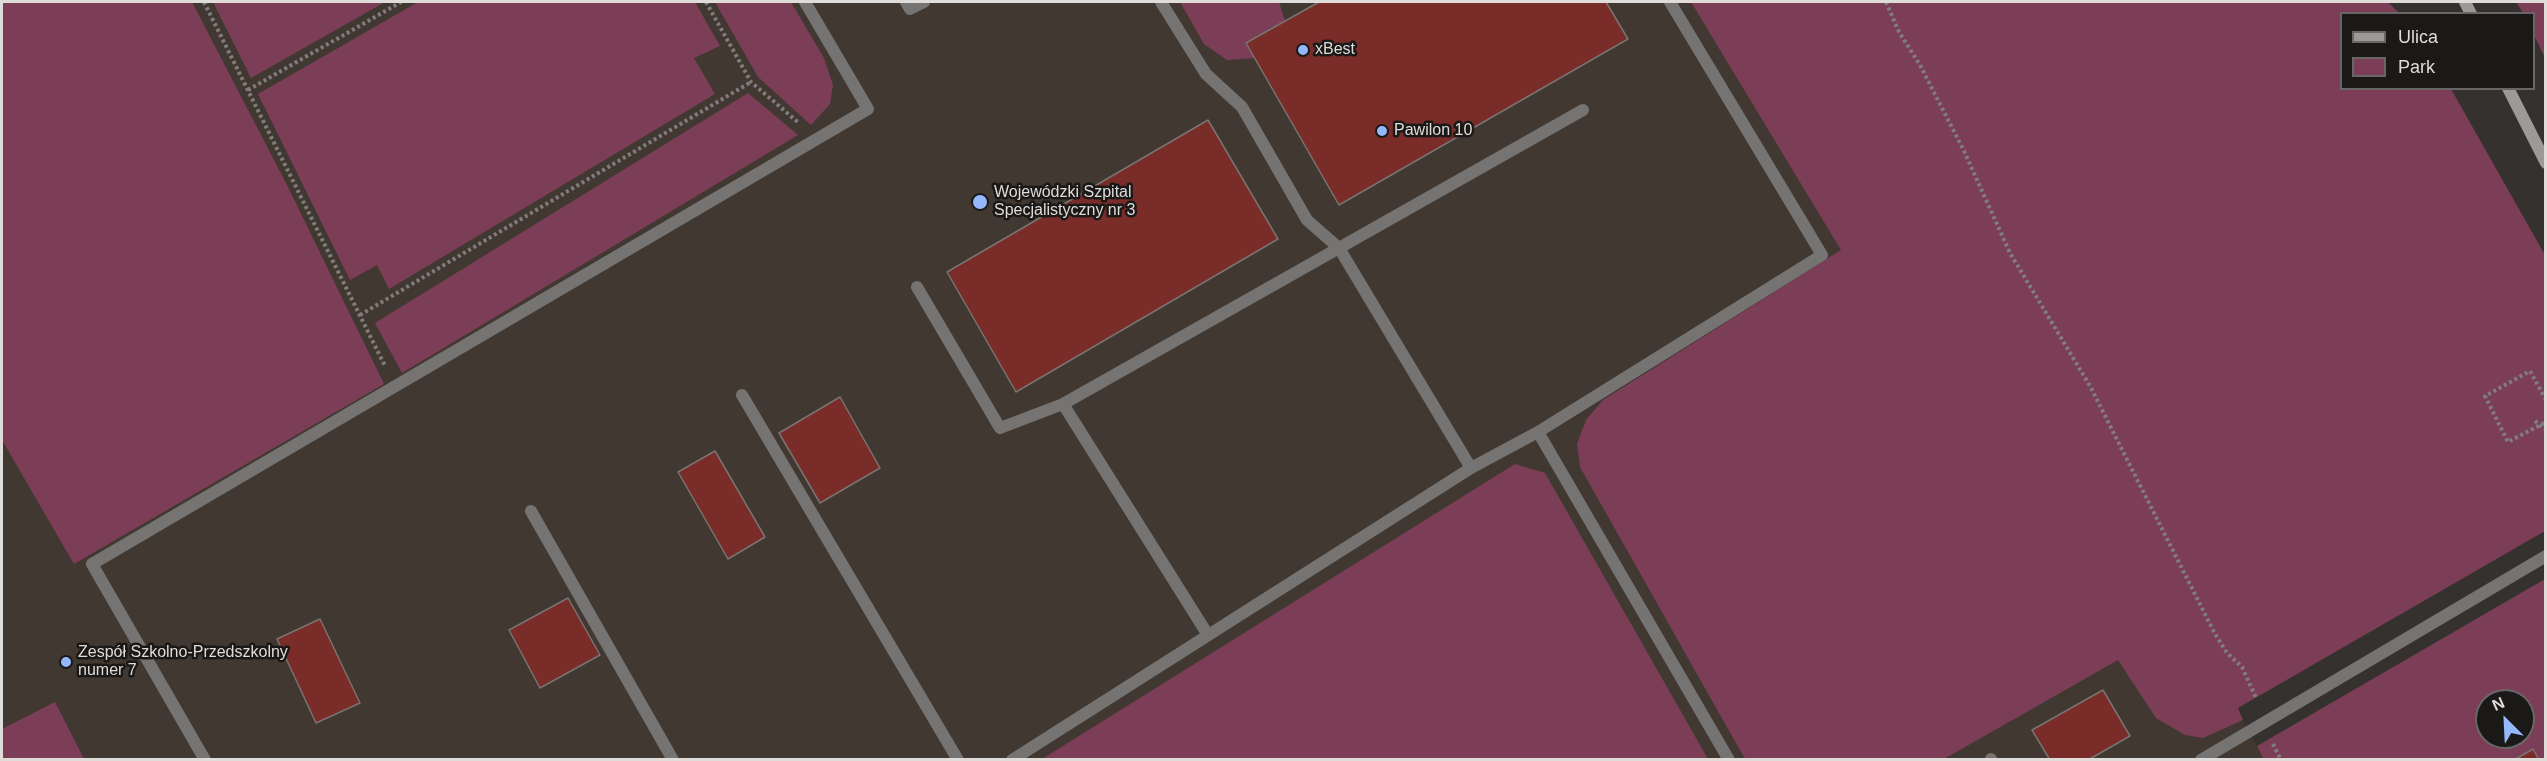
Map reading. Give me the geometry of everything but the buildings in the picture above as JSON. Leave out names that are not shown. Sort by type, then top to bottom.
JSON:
[{"type":"street","points":[[2509,90],[2546,163]]},
{"type":"lane","points":[[205,759],[92,564],[868,109],[806,2]]},
{"type":"lane","points":[[906,2],[910,9],[924,2]]},
{"type":"lane","points":[[1161,2],[1206,74],[1242,107],[1307,220],[1339,248],[1471,468]]},
{"type":"lane","points":[[1012,759],[1471,468],[1538,432],[1822,255],[1670,2]]},
{"type":"lane","points":[[917,287],[1000,428],[1063,404],[1583,110]]},
{"type":"lane","points":[[742,395],[958,759]]},
{"type":"lane","points":[[1063,404],[1208,635]]},
{"type":"lane","points":[[1538,432],[1729,759]]},
{"type":"lane","points":[[531,511],[673,759]]},
{"type":"lane","points":[[2201,759],[2546,556]]},
{"type":"path","points":[[204,2],[396,386]]},
{"type":"path","points":[[248,90],[401,2]]},
{"type":"path","points":[[706,2],[751,82],[817,139]]},
{"type":"path","points":[[1886,2],[1899,32],[1920,65],[1964,151],[2010,253],[2090,386],[2214,632],[2249,680],[2262,722],[2281,759]]},
{"type":"path","points":[[360,315],[751,82]]},
{"type":"path","points":[[2546,400],[2530,371],[2485,396],[2508,442],[2546,422]]},
{"type":"path","points":[[2535,421],[2546,430]]},
{"type":"shaded area","name":"Wojewódzki Szpital Specjalistyczny nr 3","points":[[2,2],[1849,2],[2264,759],[2,759]]},
{"type":"green space","points":[[2,2],[192,2],[288,187],[384,384],[74,564],[2,440]]},
{"type":"green space","points":[[213,2],[385,2],[251,78]]},
{"type":"green space","points":[[418,2],[695,2],[720,46],[694,58],[715,94],[389,289],[377,265],[350,280],[258,94]]},
{"type":"green space","points":[[715,2],[791,2],[824,58],[833,85],[830,104],[811,125],[758,77]]},
{"type":"green space","points":[[1180,2],[1279,2],[1285,21],[1247,43],[1255,58],[1227,60],[1204,44]]},
{"type":"green space","points":[[1691,2],[2388,2],[2398,12],[2340,12],[2340,90],[2452,90],[2545,255],[2545,531],[2238,708],[2243,720],[2203,738],[2185,735],[2156,718],[2118,660],[1944,759],[1745,759],[1580,467],[1577,444],[1586,420],[1603,400],[1841,250]]},
{"type":"green space","points":[[2516,2],[2545,2],[2545,58],[2535,37],[2535,12],[2522,12]]},
{"type":"green space","points":[[748,93],[798,135],[402,373],[375,323]]},
{"type":"green space","points":[[1515,464],[1545,473],[1708,759],[1042,759]]},
{"type":"green space","points":[[2545,579],[2545,759],[2264,760],[2257,746]]},
{"type":"green space","points":[[55,702],[84,759],[2,759],[2,729]]},
{"type":"place","name":"xBest","points":[[1303,50]]},
{"type":"place","name":"Pawilon 10","points":[[1382,131]]},
{"type":"place","name":"Wojewódzki Szpital Specjalistyczny nr 3","points":[[980,202]]},
{"type":"place","name":"Zespół Szkolno-Przedszkolny numer 7","points":[[66,662]]}]
